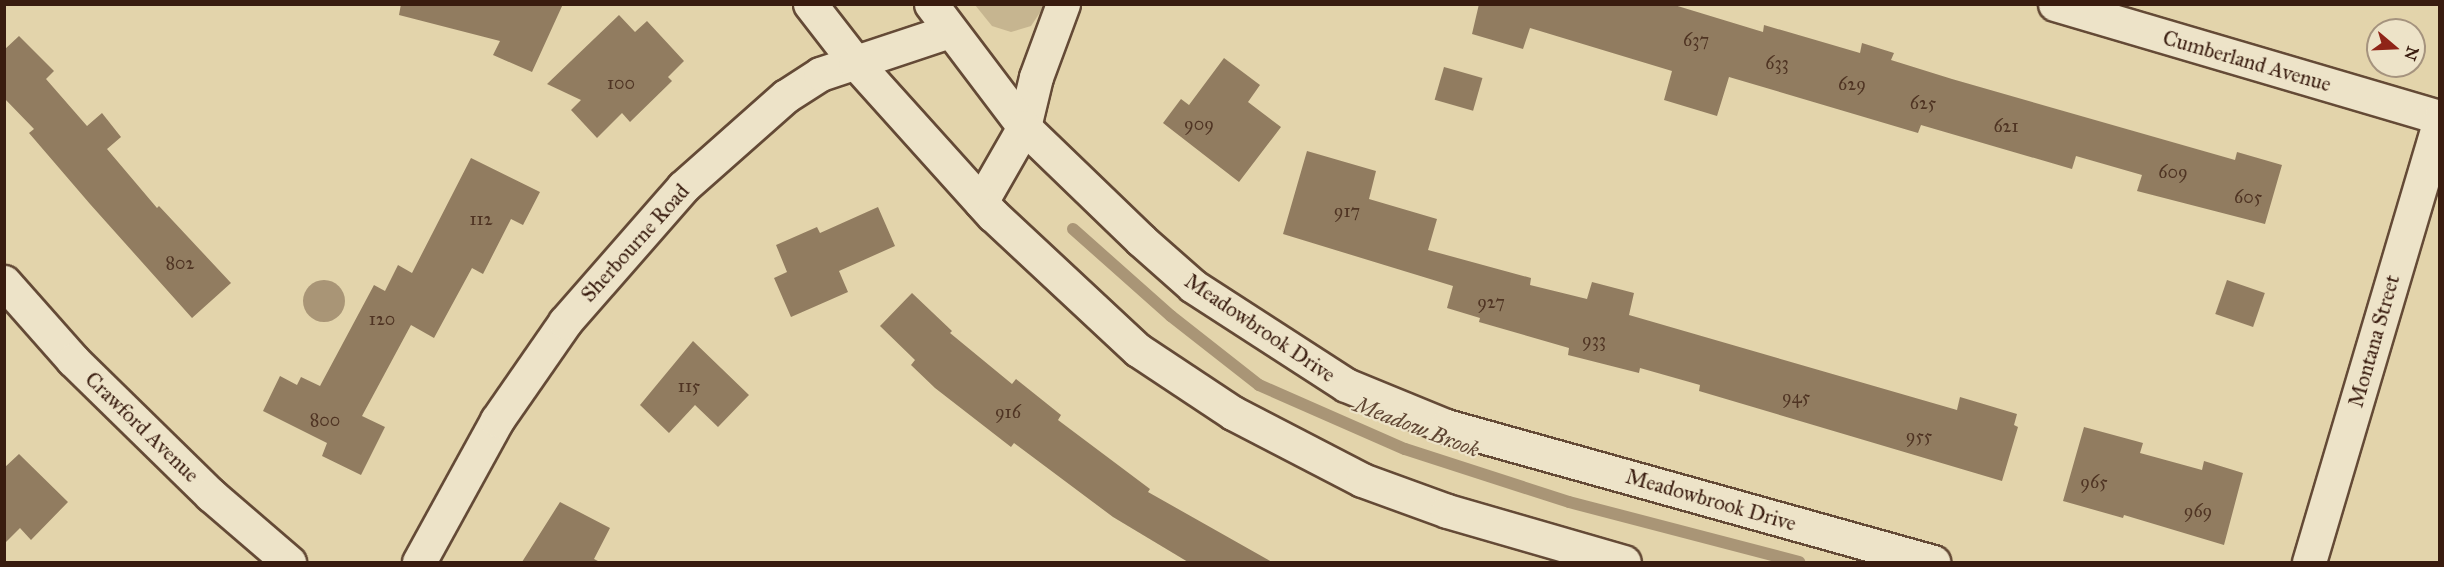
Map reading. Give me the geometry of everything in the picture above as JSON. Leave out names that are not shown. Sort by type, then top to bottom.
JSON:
[{"type":"street","points":[[810,4],[855,62],[981,202],[1138,350],[1233,413],[1362,480],[1447,511],[1624,562]]},
{"type":"street","points":[[981,202],[1024,127],[1036,77],[1063,4]]},
{"type":"street","name":"Cumberland Avenue","points":[[2055,4],[2439,118]]},
{"type":"street","name":"Sherbourne Road","points":[[419,562],[497,420],[558,332],[675,196],[786,96],[820,74],[855,62],[940,18]]},
{"type":"street","name":"Meadowbrook Drive","points":[[940,18],[1024,127],[1193,286],[1346,385],[1446,426],[1933,562]]},
{"type":"street","name":"Montana Street","points":[[2309,562],[2439,118]]},
{"type":"street","name":"Crawford Avenue","points":[[4,282],[97,384],[210,495],[289,562]]},
{"type":"shaded area","points":[[975,5],[1045,5],[1031,26],[1011,32],[992,26]]},
{"type":"shaded area","points":[[324,280],[339,286],[345,301],[339,316],[324,322],[309,316],[303,301],[309,286]]},
{"type":"building","points":[[401,4],[563,4],[532,72],[493,55],[500,41],[399,15]]},
{"type":"building","points":[[1479,4],[1671,4],[1763,32],[1764,25],[1860,53],[1862,43],[1894,53],[1891,60],[1952,79],[2235,160],[2237,152],[2282,165],[2265,224],[2137,191],[2142,175],[2076,156],[2072,169],[1921,125],[1918,133],[1729,77],[1717,116],[1664,100],[1672,71],[1530,28],[1523,49],[1472,34]]},
{"type":"building","points":[[619,15],[635,32],[647,21],[684,61],[668,77],[672,81],[630,122],[622,113],[597,138],[571,110],[581,100],[547,84]]},
{"type":"building","points":[[19,36],[54,71],[46,79],[87,126],[102,113],[121,137],[107,149],[157,208],[159,206],[231,283],[192,318],[29,133],[34,129],[4,98],[4,50]]},
{"type":"building","points":[[1224,58],[1260,85],[1248,102],[1281,127],[1239,182],[1163,123],[1181,99],[1189,105]]},
{"type":"building","points":[[1444,67],[1482,78],[1473,111],[1435,100]]},
{"type":"building","points":[[1307,151],[1376,171],[1369,199],[1437,219],[1428,250],[1531,278],[1530,285],[1587,299],[1592,282],[1634,293],[1629,315],[1957,410],[1960,397],[2017,414],[2014,425],[2018,427],[2002,481],[1699,391],[1700,385],[1640,368],[1639,373],[1568,355],[1569,348],[1479,322],[1480,318],[1447,308],[1453,286],[1283,234]]},
{"type":"building","points":[[471,158],[540,192],[523,225],[511,219],[483,274],[472,268],[434,338],[411,325],[362,416],[385,427],[361,475],[322,456],[327,443],[263,411],[280,376],[297,385],[301,377],[320,386],[374,285],[385,291],[398,265],[412,273]]},
{"type":"building","points":[[878,207],[895,246],[839,271],[848,292],[791,317],[774,278],[787,272],[776,245],[817,227],[820,233]]},
{"type":"building","points":[[2227,280],[2265,293],[2253,327],[2215,314]]},
{"type":"building","points":[[912,293],[952,331],[950,333],[1012,384],[1016,379],[1061,415],[1058,420],[1150,489],[1148,492],[1272,562],[1188,562],[1113,517],[1014,443],[1011,447],[935,388],[911,365],[915,360],[880,326]]},
{"type":"building","points":[[693,341],[749,395],[718,427],[695,405],[669,433],[640,405]]},
{"type":"building","points":[[2084,427],[2143,443],[2140,453],[2202,470],[2204,461],[2243,473],[2224,545],[2124,515],[2123,518],[2063,501]]},
{"type":"building","points":[[19,454],[68,502],[31,540],[20,528],[4,544],[4,468]]},
{"type":"building","points":[[560,502],[610,528],[594,559],[600,562],[522,562]]},
{"type":"waterway","name":"Meadow Brook","points":[[1073,229],[1171,316],[1259,385],[1405,449],[1569,502],[1799,562]]}]
